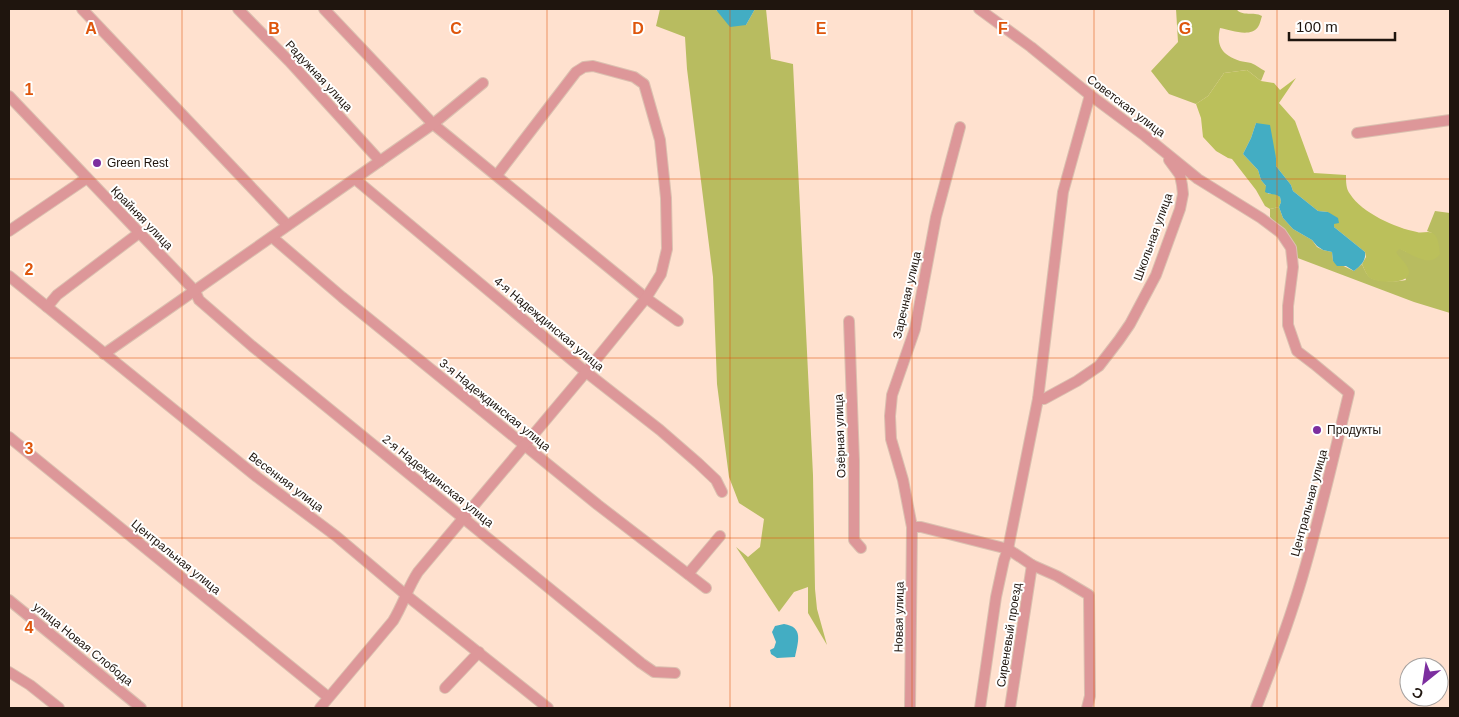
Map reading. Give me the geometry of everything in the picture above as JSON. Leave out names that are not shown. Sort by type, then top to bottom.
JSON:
[{"type":"street","points":[[82,9],[287,225]]},
{"type":"street","name":"Радужная улица","points":[[238,9],[289,61],[380,161]]},
{"type":"street","points":[[324,9],[433,124],[646,298],[678,321]]},
{"type":"street","name":"Советская улица","points":[[978,9],[1031,47],[1198,179],[1261,218]]},
{"type":"street","points":[[320,708],[393,620],[410,583],[418,572],[586,372],[646,298],[661,274],[667,249],[666,198],[662,152],[644,84],[634,77],[593,66],[576,72],[497,175]]},
{"type":"street","points":[[104,354],[433,124],[482,84]]},
{"type":"street","points":[[980,708],[996,596],[1008,549],[1038,399],[1063,192],[1090,95]]},
{"type":"street","name":"Крайняя улица","points":[[9,96],[195,291]]},
{"type":"street","points":[[1357,133],[1450,120]]},
{"type":"street","name":"Заречная улица","points":[[912,527],[903,480],[891,439],[890,416],[892,394],[915,329],[936,217],[960,128]]},
{"type":"street","name":"Школьная улица","points":[[1038,399],[1044,399],[1053,395],[1099,366],[1120,340],[1156,275],[1180,209],[1183,194],[1180,176],[1172,164],[1145,136]]},
{"type":"street","points":[[9,231],[87,178]]},
{"type":"street","name":"4-я Надеждинская улица","points":[[356,179],[586,372],[660,430],[716,480],[722,492]]},
{"type":"street","name":"Центральная улица","points":[[1256,708],[1279,649],[1302,579],[1349,394],[1296,351],[1288,325],[1288,306],[1293,266],[1291,248],[1280,233],[1261,218]]},
{"type":"street","points":[[47,307],[57,295],[139,233]]},
{"type":"street","name":"3-я Надеждинская улица","points":[[272,237],[342,297],[598,506],[706,588]]},
{"type":"street","name":"Весенняя улица","points":[[9,276],[257,477],[336,536],[546,708]]},
{"type":"street","name":"2-я Надеждинская улица","points":[[195,291],[199,300],[252,346],[641,663],[654,672],[675,673]]},
{"type":"street","name":"Озёрная улица","points":[[849,321],[854,461],[854,540],[861,548]]},
{"type":"street","name":"Центральная улица","points":[[9,437],[328,697]]},
{"type":"street","points":[[912,527],[921,527],[1008,549],[1032,565],[1057,576],[1089,594],[1090,696],[1087,708]]},
{"type":"street","name":"Новая улица","points":[[910,708],[912,527]]},
{"type":"street","points":[[688,574],[720,536]]},
{"type":"street","name":"Сиреневый проезд","points":[[1010,708],[1032,565]]},
{"type":"street","name":"улица Новая Слобода","points":[[9,600],[141,708]]},
{"type":"street","points":[[445,688],[479,652]]},
{"type":"street","points":[[9,672],[30,685],[59,708]]},
{"type":"green space","points":[[660,9],[716,9],[746,25],[755,9],[766,9],[771,59],[793,64],[813,475],[815,589],[817,609],[827,645],[808,613],[808,587],[794,592],[779,612],[736,547],[748,557],[760,547],[764,519],[739,503],[729,477],[717,384],[713,277],[687,69],[685,37],[656,26]]},
{"type":"green space","points":[[1176,9],[1236,9],[1242,13],[1262,16],[1259,26],[1255,30],[1245,33],[1220,28],[1219,34],[1220,45],[1225,53],[1234,59],[1251,63],[1265,71],[1261,81],[1247,70],[1224,73],[1208,96],[1196,104],[1169,94],[1151,71],[1178,42]]},
{"type":"green space","points":[[1247,70],[1261,81],[1274,83],[1280,90],[1296,78],[1279,103],[1295,121],[1314,173],[1346,175],[1346,185],[1355,201],[1380,219],[1399,227],[1433,233],[1437,239],[1440,254],[1431,260],[1425,260],[1399,249],[1396,252],[1407,266],[1408,276],[1399,281],[1392,282],[1370,278],[1362,264],[1366,257],[1365,252],[1334,227],[1328,212],[1318,211],[1293,191],[1291,185],[1276,166],[1276,158],[1256,123],[1243,154],[1258,170],[1268,194],[1276,194],[1280,197],[1281,202],[1279,207],[1270,209],[1265,206],[1256,190],[1232,159],[1216,151],[1203,137],[1201,118],[1196,104],[1208,96],[1224,73]]},
{"type":"green space","points":[[1279,207],[1283,218],[1293,229],[1312,240],[1317,247],[1332,252],[1333,261],[1354,271],[1362,264],[1371,278],[1388,281],[1406,280],[1395,251],[1399,248],[1407,252],[1432,233],[1427,231],[1435,211],[1450,213],[1450,313],[1414,302],[1295,257],[1289,239],[1270,217],[1270,209]]},
{"type":"water","points":[[716,9],[755,9],[746,25],[730,27]]},
{"type":"water","points":[[1256,123],[1270,125],[1276,166],[1291,185],[1293,191],[1318,211],[1328,212],[1338,218],[1339,223],[1334,224],[1334,227],[1365,252],[1364,260],[1354,271],[1346,266],[1337,266],[1333,261],[1332,252],[1323,250],[1312,240],[1293,229],[1283,218],[1279,207],[1280,197],[1265,192],[1266,186],[1261,180],[1258,170],[1243,154]]},
{"type":"water","points":[[784,624],[795,628],[797,632],[798,641],[795,657],[777,658],[771,654],[770,650],[774,648],[776,642],[772,632],[775,626]]},
{"type":"place","name":"Green Rest","points":[[97,163]]},
{"type":"place","name":"Продукты","points":[[1317,430]]}]
